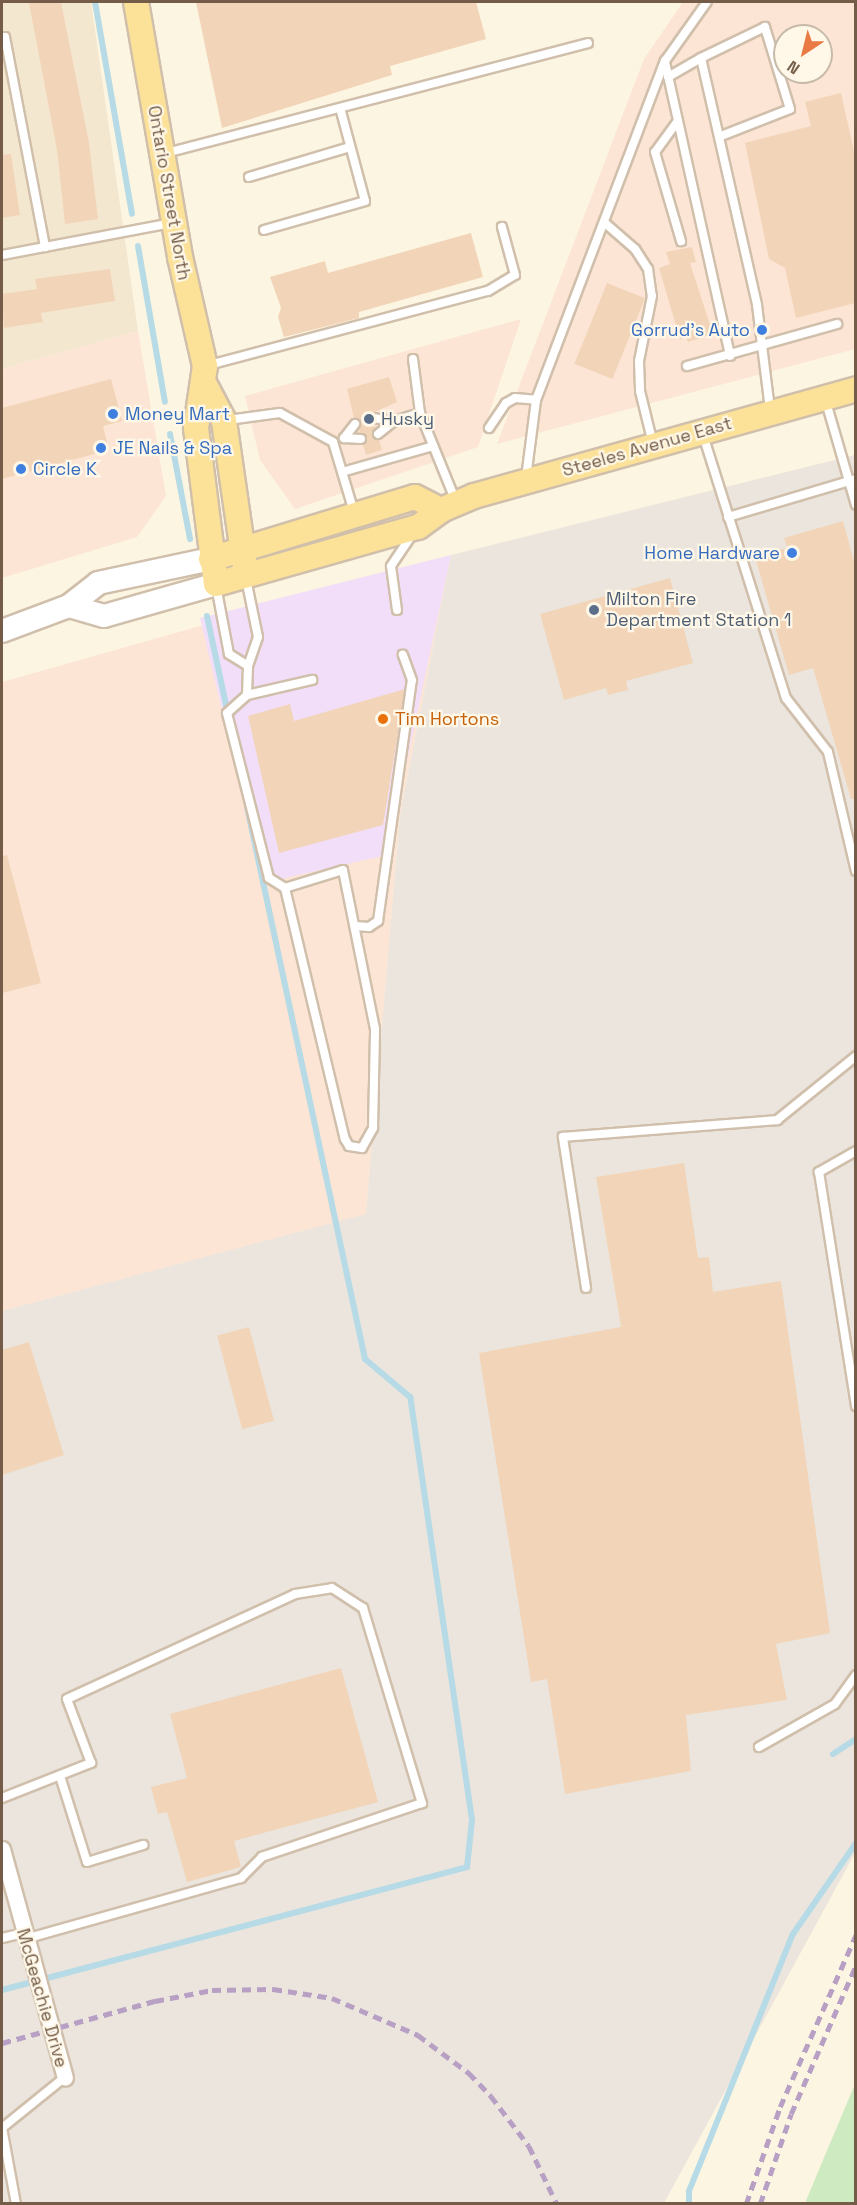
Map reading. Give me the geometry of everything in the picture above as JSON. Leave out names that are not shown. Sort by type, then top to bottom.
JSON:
[{"type":"main road","name":"Ontario Street North","points":[[136,2],[174,223],[204,375],[224,421],[246,577]]},
{"type":"main road","name":"Ontario Street North","points":[[204,375],[196,428],[211,560],[216,584]]},
{"type":"main road","name":"Steeles Avenue East","points":[[69,606],[104,616],[246,577],[418,527],[449,507],[526,481],[855,388]]},
{"type":"main road","points":[[2,631],[69,606],[98,583],[243,552],[415,497],[449,507]]},
{"type":"street","name":"McGeachie Drive","points":[[2,1849],[65,2077]]},
{"type":"lane","points":[[526,481],[536,400],[605,223],[664,61],[707,2]]},
{"type":"lane","points":[[668,77],[765,27],[790,109],[721,136]]},
{"type":"lane","points":[[2,38],[5,37],[45,246]]},
{"type":"lane","points":[[162,154],[588,43]]},
{"type":"lane","points":[[701,58],[721,136],[757,305],[770,412]]},
{"type":"lane","points":[[664,61],[729,356]]},
{"type":"lane","points":[[264,230],[365,201],[340,108]]},
{"type":"lane","points":[[677,122],[655,152],[681,241]]},
{"type":"lane","points":[[249,177],[350,147]]},
{"type":"lane","points":[[2,255],[174,223]]},
{"type":"lane","points":[[605,223],[634,249],[648,269],[652,297],[639,361],[640,391],[653,446]]},
{"type":"lane","points":[[204,375],[488,291],[515,275],[502,226]]},
{"type":"lane","points":[[687,366],[837,324]]},
{"type":"lane","points":[[413,359],[420,413],[433,446],[449,507]]},
{"type":"lane","points":[[825,397],[852,480],[855,505]]},
{"type":"lane","points":[[489,428],[506,402],[515,398],[536,400]]},
{"type":"lane","points":[[224,421],[280,413],[333,442],[355,516]]},
{"type":"lane","points":[[378,434],[394,421],[420,413]]},
{"type":"lane","points":[[373,418],[394,421]]},
{"type":"lane","points":[[344,438],[355,424]]},
{"type":"lane","points":[[702,433],[786,699],[828,752],[853,848],[855,871]]},
{"type":"lane","points":[[333,442],[344,438],[361,439]]},
{"type":"lane","points":[[342,471],[433,446]]},
{"type":"lane","points":[[728,517],[852,480]]},
{"type":"lane","points":[[397,610],[391,566],[418,527]]},
{"type":"lane","points":[[246,577],[258,637],[248,666],[247,695]]},
{"type":"lane","points":[[216,584],[229,654],[248,666]]},
{"type":"lane","points":[[355,926],[369,927],[378,921],[412,680],[403,655]]},
{"type":"lane","points":[[285,888],[343,870],[375,1029],[373,1128],[369,1139],[356,1149],[345,1139],[285,888],[269,878],[264,863],[227,713],[247,695],[312,680]]},
{"type":"lane","points":[[586,1288],[563,1137],[777,1120],[855,1056]]},
{"type":"lane","points":[[855,1151],[819,1172],[855,1406]]},
{"type":"lane","points":[[2,1798],[91,1762],[67,1699],[295,1593],[332,1588],[363,1608],[422,1803],[262,1857],[241,1878],[25,1936],[2,1938]]},
{"type":"lane","points":[[759,1747],[835,1704],[855,1674]]},
{"type":"lane","points":[[60,1776],[87,1862],[143,1845]]},
{"type":"lane","points":[[16,2204],[2,2128],[65,2077]]},
{"type":"shaded area","points":[[2,2],[91,2],[138,331],[2,369]]},
{"type":"shaded area","points":[[683,2],[855,2],[855,349],[497,444],[644,59]]},
{"type":"shaded area","points":[[521,319],[478,447],[295,509],[260,460],[245,396]]},
{"type":"shaded area","points":[[138,331],[166,496],[137,537],[2,578],[2,369]]},
{"type":"shaded area","points":[[855,455],[855,1853],[664,2203],[2,2204],[2,1311],[366,1214],[400,815],[451,555]]},
{"type":"shaded area","points":[[451,555],[400,815],[366,1215],[2,1311],[2,682]]},
{"type":"shaded area","points":[[451,555],[387,855],[263,883],[200,618]]},
{"type":"green space","points":[[855,2084],[855,2203],[805,2203]]},
{"type":"building","points":[[61,2],[89,143],[98,219],[65,224],[57,150],[29,3]]},
{"type":"building","points":[[196,2],[476,2],[486,39],[390,66],[392,75],[222,128]]},
{"type":"building","points":[[841,93],[855,156],[855,303],[796,318],[785,268],[769,259],[745,143],[811,126],[805,102]]},
{"type":"building","points":[[11,154],[20,215],[2,218],[2,155]]},
{"type":"building","points":[[471,233],[483,277],[359,312],[359,318],[284,337],[278,317],[281,308],[270,277],[325,261],[328,273]]},
{"type":"building","points":[[692,247],[696,262],[690,263],[713,334],[688,342],[686,337],[680,339],[659,268],[670,264],[666,252]]},
{"type":"building","points":[[110,269],[115,301],[41,313],[43,322],[4,328],[2,294],[37,289],[35,279]]},
{"type":"building","points":[[607,283],[645,298],[612,379],[574,364]]},
{"type":"building","points":[[389,377],[397,402],[368,415],[368,421],[376,428],[372,436],[379,440],[382,450],[366,455],[363,445],[367,437],[359,433],[361,422],[354,418],[347,389]]},
{"type":"building","points":[[111,379],[122,421],[103,426],[109,450],[2,479],[2,408]]},
{"type":"building","points":[[843,521],[855,565],[855,799],[851,799],[813,668],[789,675],[755,557],[787,548],[784,538]]},
{"type":"building","points":[[670,578],[693,663],[626,681],[628,690],[608,695],[606,688],[564,700],[540,614]]},
{"type":"building","points":[[405,689],[383,825],[279,853],[248,716],[290,704],[294,721]]},
{"type":"building","points":[[7,855],[41,983],[2,993],[2,856]]},
{"type":"building","points":[[684,1163],[698,1258],[709,1257],[713,1292],[781,1281],[830,1633],[776,1644],[787,1700],[686,1715],[691,1771],[565,1794],[547,1679],[531,1682],[479,1353],[621,1327],[596,1177]]},
{"type":"building","points":[[249,1327],[274,1421],[242,1429],[217,1336]]},
{"type":"building","points":[[29,1342],[64,1455],[2,1475],[2,1350]]},
{"type":"building","points":[[341,1668],[378,1802],[234,1841],[241,1867],[187,1882],[167,1812],[158,1814],[151,1787],[187,1778],[170,1714]]},
{"type":"waterway","points":[[95,2],[132,214]]},
{"type":"waterway","points":[[138,246],[165,402]]},
{"type":"waterway","points":[[170,434],[190,539]]},
{"type":"waterway","points":[[207,616],[228,714]]},
{"type":"waterway","points":[[2,1990],[467,1867],[472,1820],[410,1397],[365,1359],[247,807]]},
{"type":"waterway","points":[[833,1754],[856,1739]]},
{"type":"waterway","points":[[689,2204],[689,2191],[793,1934],[856,1843]]},
{"type":"railway","points":[[746,2204],[780,2107],[856,1935]]},
{"type":"railway","points":[[760,2204],[791,2114],[856,1965]]},
{"type":"railway","points":[[2,2043],[155,2001],[212,1990],[273,1989],[332,1998],[418,2035],[469,2073],[491,2096],[529,2146],[557,2204]]},
{"type":"place","name":"Gorrud's Auto","points":[[762,330]]},
{"type":"place","name":"Money Mart","points":[[113,414]]},
{"type":"place","name":"Husky","points":[[369,419]]},
{"type":"place","name":"JE Nails & Spa","points":[[101,448]]},
{"type":"place","name":"Circle K","points":[[21,469]]},
{"type":"place","name":"Home Hardware","points":[[792,553]]},
{"type":"place","name":"Milton Fire Department Station 1","points":[[594,610]]},
{"type":"place","name":"Tim Hortons","points":[[383,719]]}]
